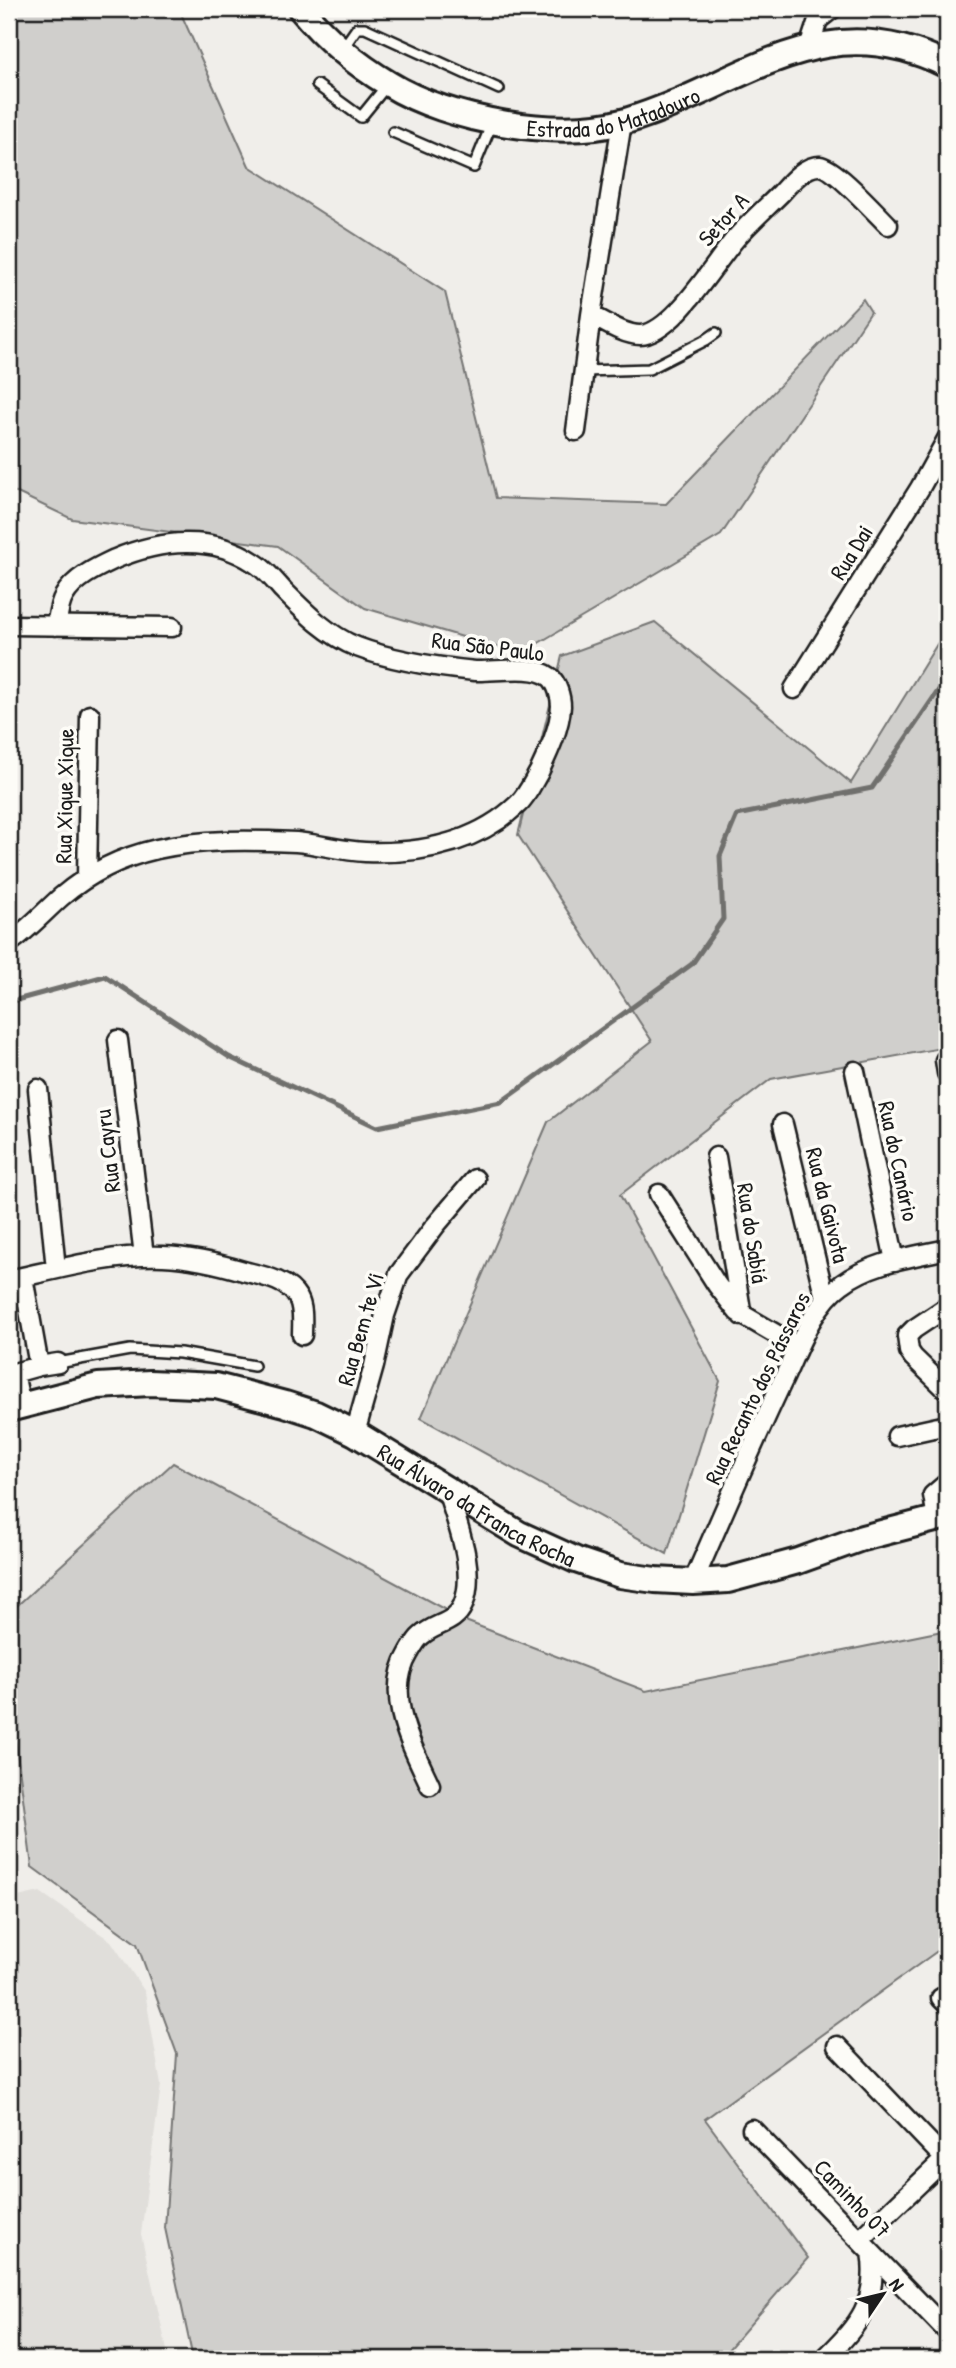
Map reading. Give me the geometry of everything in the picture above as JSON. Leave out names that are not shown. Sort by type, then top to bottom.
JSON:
[{"type":"main road","name":"Estrada do Matadouro","points":[[301,9],[320,31],[342,50],[388,83],[447,110],[493,121],[543,127],[574,128],[622,122],[809,47],[845,42],[878,43],[902,48],[947,65]]},
{"type":"main road","name":"Rua Álvaro da Franca Rocha","points":[[15,1407],[98,1386],[150,1383],[216,1386],[316,1414],[355,1433],[519,1534],[576,1560],[620,1575],[655,1580],[728,1580],[760,1573],[862,1538],[942,1517]]},
{"type":"street","points":[[809,47],[818,20],[832,9]]},
{"type":"street","points":[[576,431],[591,315],[622,122]]},
{"type":"street","name":"Setor A","points":[[591,315],[640,335],[662,326],[675,316],[737,237],[794,179],[812,167],[820,166],[836,174],[888,225]]},
{"type":"street","name":"Rua Dai","points":[[794,689],[920,488],[947,439]]},
{"type":"street","name":"Rua São Paulo","points":[[9,943],[87,878],[131,856],[184,845],[242,840],[300,843],[363,852],[396,851],[446,846],[469,837],[521,802],[545,760],[561,706],[558,691],[551,678],[539,672],[479,671],[422,664],[355,646],[331,633],[309,616],[256,563],[225,547],[208,544],[163,544],[141,549],[86,575],[62,598],[56,626]]},
{"type":"street","points":[[9,625],[172,627]]},
{"type":"street","name":"Rua Xique Xique","points":[[87,878],[90,715]]},
{"type":"street","name":"Rua Cayru","points":[[118,1040],[144,1256]]},
{"type":"street","name":"Rua do Canário","points":[[855,1071],[895,1261]]},
{"type":"street","points":[[38,1089],[57,1269]]},
{"type":"street","name":"Rua da Gaivota","points":[[783,1124],[825,1298]]},
{"type":"street","name":"Rua do Sabiá","points":[[716,1157],[742,1316]]},
{"type":"street","name":"Rua Bem te Vi","points":[[355,1433],[385,1315],[399,1274],[475,1179]]},
{"type":"street","points":[[659,1195],[724,1296],[742,1316],[798,1347]]},
{"type":"street","name":"Rua Recanto dos Pássaros","points":[[693,1582],[754,1440],[798,1347],[825,1298],[854,1276],[895,1261],[947,1249]]},
{"type":"street","points":[[39,1366],[16,1279],[57,1269],[144,1256],[198,1260],[283,1284],[300,1300],[302,1335]]},
{"type":"street","points":[[947,1307],[907,1336],[909,1352],[947,1390]]},
{"type":"street","points":[[15,1407],[11,1373],[58,1363]]},
{"type":"street","points":[[897,1436],[947,1425]]},
{"type":"street","points":[[942,1517],[933,1495],[947,1483]]},
{"type":"street","points":[[430,1786],[404,1723],[399,1682],[404,1661],[419,1636],[456,1617],[463,1604],[468,1584],[465,1550],[447,1490]]},
{"type":"street","points":[[827,2358],[847,2336],[869,2304],[874,2271],[866,2246],[947,2159],[837,2046]]},
{"type":"street","name":"Caminho 07","points":[[752,2129],[947,2329]]},
{"type":"lane","points":[[342,50],[357,28],[365,28],[499,89]]},
{"type":"lane","points":[[317,85],[361,117],[388,83]]},
{"type":"lane","points":[[393,132],[474,167],[493,121]]},
{"type":"lane","points":[[584,371],[649,369],[716,333]]},
{"type":"lane","points":[[58,1363],[130,1350],[180,1353],[254,1366]]},
{"type":"shaded area","points":[[9,9],[179,9],[249,166],[445,292],[496,498],[666,504],[863,299],[871,312],[721,535],[520,654],[365,608],[278,546],[72,519],[9,489]]},
{"type":"shaded area","points":[[655,622],[851,783],[947,628],[947,1047],[771,1079],[620,1195],[720,1381],[667,1554],[421,1418],[548,1122],[652,1041],[518,835],[562,656]]},
{"type":"shaded area","points":[[173,1463],[468,1622],[646,1691],[947,1630],[947,1944],[705,2119],[808,2258],[720,2359],[193,2359],[165,2228],[177,2054],[137,1944],[32,1867],[9,1690],[9,1613]]},
{"type":"shaded area","points":[[40,1892],[111,1941],[145,1992],[161,2085],[141,2234],[169,2359],[9,2359],[9,1899]]},
{"type":"waterway","points":[[9,1002],[105,976],[229,1057],[377,1127],[501,1102],[692,964],[723,919],[720,856],[737,815],[872,788],[947,678]]}]
